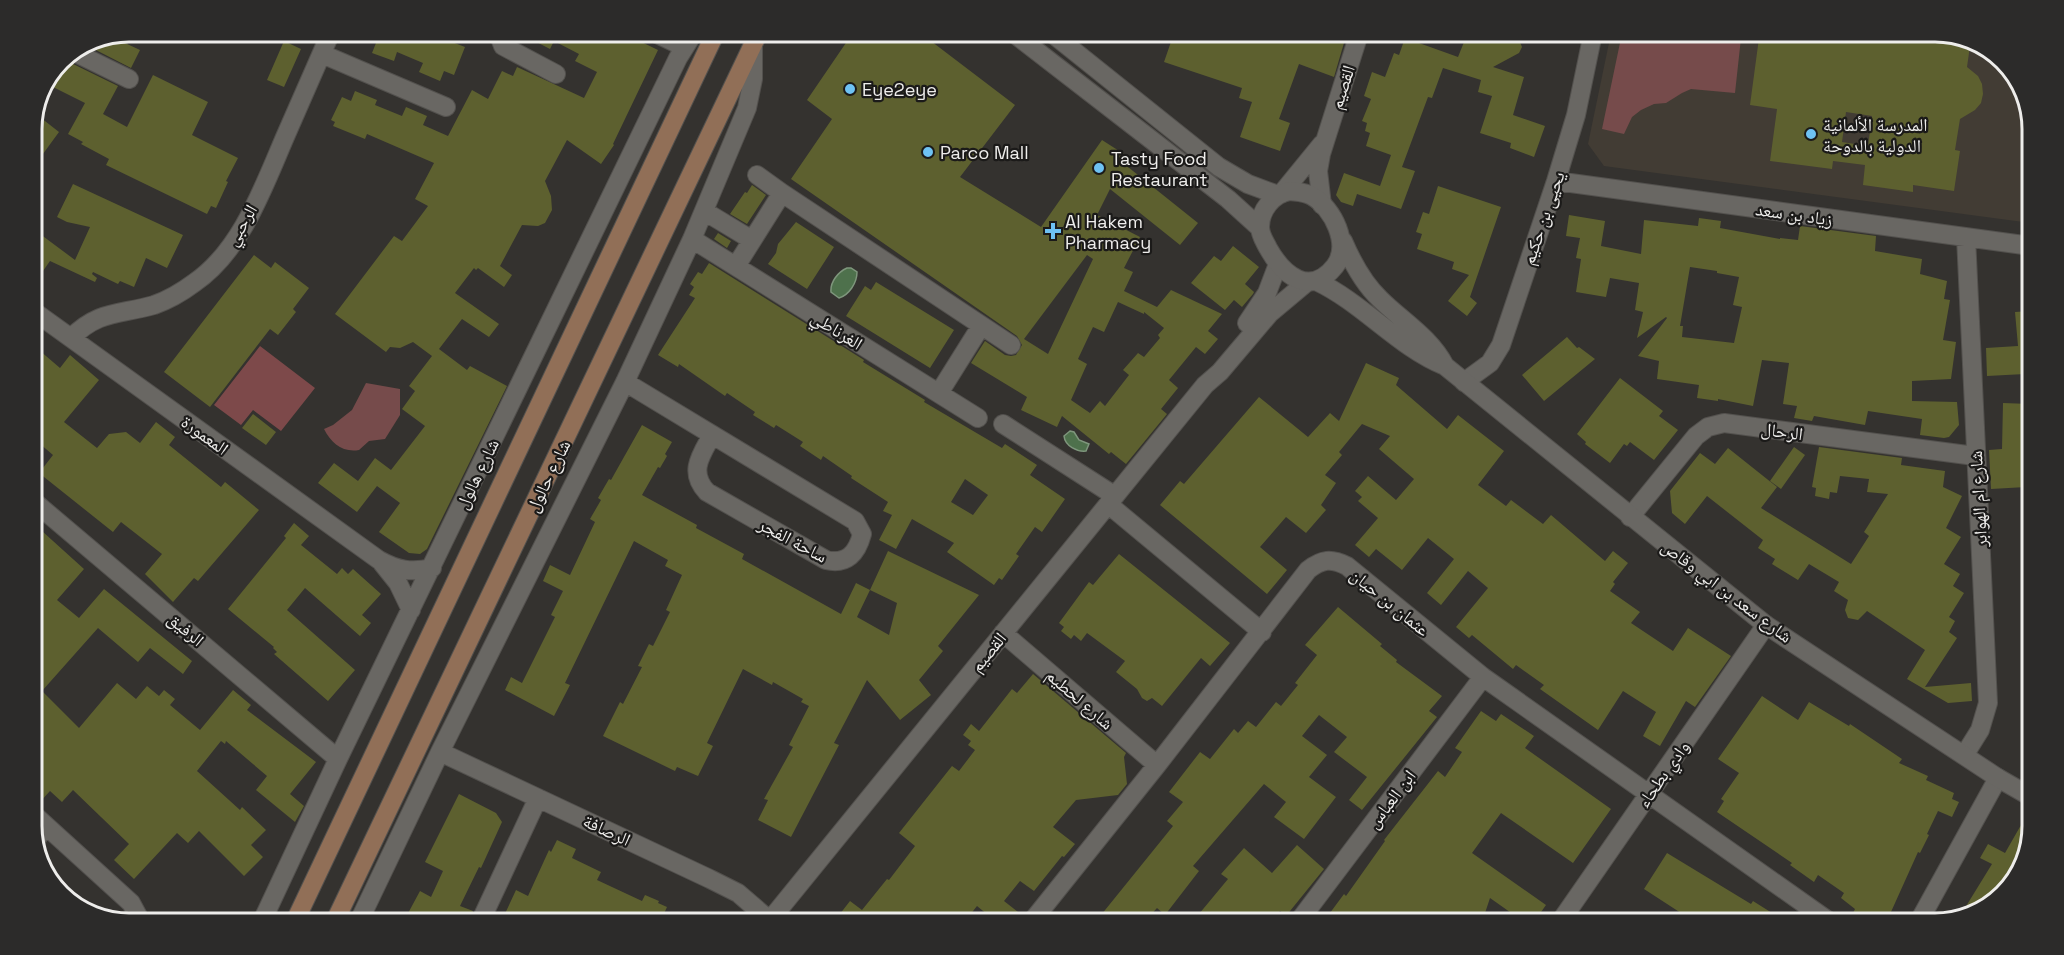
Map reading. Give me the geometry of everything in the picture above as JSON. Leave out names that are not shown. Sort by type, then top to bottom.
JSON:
[{"type":"main road","points":[[299,913],[711,42]]},
{"type":"main road","name":"شارع حالول","points":[[339,913],[755,42]]},
{"type":"street","name":"الرحبي","points":[[70,338],[80,329],[104,315],[155,304],[176,295],[196,282],[222,257],[260,194],[327,42]]},
{"type":"street","points":[[502,42],[503,46],[556,74]]},
{"type":"street","name":"شارع هالول","points":[[266,913],[338,759],[689,42]]},
{"type":"street","points":[[363,913],[440,752],[625,382],[692,239],[747,108],[753,79],[756,42]]},
{"type":"street","points":[[1025,42],[1219,192],[1260,228]]},
{"type":"street","points":[[1063,42],[1220,167],[1248,184],[1280,194]]},
{"type":"street","name":"القصيم","points":[[1322,205],[1318,171],[1356,42]]},
{"type":"street","name":"يحيى بن حكيم","points":[[1464,382],[1490,363],[1501,345],[1576,115],[1591,42]]},
{"type":"street","points":[[322,54],[446,107]]},
{"type":"street","points":[[83,56],[129,79]]},
{"type":"street","name":"القصيم","points":[[1280,194],[1326,138]]},
{"type":"street","points":[[757,175],[1011,345]]},
{"type":"street","name":"زياد بن سعد","points":[[1556,181],[2022,245]]},
{"type":"street","points":[[1290,191],[1304,193],[1315,198],[1335,224],[1342,239],[1343,248],[1338,261],[1330,272],[1311,282],[1293,277],[1278,264],[1262,237],[1260,228],[1266,208],[1280,194],[1290,191]]},
{"type":"street","points":[[736,266],[782,193]]},
{"type":"street","points":[[704,211],[752,240]]},
{"type":"street","name":"شارع ام الهوابر","points":[[1965,754],[1980,730],[1988,703],[1966,237]]},
{"type":"street","name":"الغرناطي","points":[[692,239],[978,418]]},
{"type":"street","name":"شارع سعد بن ابي وقاص","points":[[1342,239],[1351,261],[1364,280],[1379,298],[1427,341],[1444,366]]},
{"type":"street","name":"القصيم","points":[[1205,385],[1214,368],[1260,306],[1278,264]]},
{"type":"street","name":"القصيم","points":[[774,913],[1205,385],[1220,372],[1270,313],[1311,282]]},
{"type":"street","name":"شارع سعد بن ابي وقاص","points":[[1311,282],[1342,295],[1425,356],[1444,366],[1766,625],[2022,792]]},
{"type":"street","name":"المعمورة","points":[[42,317],[379,560],[404,571],[432,568]]},
{"type":"street","points":[[939,393],[981,326]]},
{"type":"street","name":"ساحة الفجر","points":[[625,382],[855,521],[862,534],[859,547],[845,560],[836,562],[826,560],[707,492],[700,485],[697,467],[712,435]]},
{"type":"street","name":"الرحال","points":[[1630,517],[1696,436],[1707,426],[1724,423],[1975,456]]},
{"type":"street","points":[[1003,424],[1111,500],[1262,632]]},
{"type":"street","name":"الرفيق","points":[[42,508],[338,759]]},
{"type":"street","name":"عثمان بن حيان","points":[[1039,913],[1262,632],[1308,570],[1327,559],[1347,566],[1483,677],[1817,913]]},
{"type":"street","name":"المعمورة","points":[[379,560],[399,582],[411,610]]},
{"type":"street","name":"وادي بطحاء","points":[[1566,913],[1766,625]]},
{"type":"street","name":"شارع لحطيم","points":[[1003,633],[1157,765]]},
{"type":"street","name":"ابن العباس","points":[[1305,913],[1483,677]]},
{"type":"street","name":"الرصافة","points":[[440,752],[738,893],[762,913]]},
{"type":"street","points":[[1924,913],[1998,778]]},
{"type":"street","points":[[484,913],[538,798]]},
{"type":"street","points":[[42,822],[131,903],[136,913]]},
{"type":"street","points":[[42,830],[45,825]]},
{"type":"shaded area","name":"المدرسة الألمانية الدولية بالدوحة","points":[[1609,42],[1935,42],[1952,44],[1968,49],[1988,60],[2004,76],[2015,96],[2022,123],[2022,222],[1604,166],[1588,144]]},
{"type":"shaded area","points":[[1620,42],[1741,42],[1735,93],[1691,89],[1666,103],[1654,104],[1641,110],[1632,117],[1624,134],[1602,129]]},
{"type":"shaded area","points":[[847,268],[857,272],[856,280],[849,291],[839,298],[831,292],[833,281]]},
{"type":"shaded area","points":[[260,346],[315,388],[281,431],[253,410],[241,425],[214,405]]},
{"type":"shaded area","points":[[366,383],[400,389],[400,415],[385,439],[369,441],[359,450],[348,450],[334,443],[324,429],[352,410]]},
{"type":"shaded area","points":[[1070,431],[1074,432],[1079,440],[1089,444],[1086,451],[1075,449],[1067,443],[1064,436]]},
{"type":"building","points":[[125,42],[140,50],[131,68],[95,50]]},
{"type":"building","points":[[284,42],[301,49],[284,87],[267,80]]},
{"type":"building","points":[[374,42],[452,42],[465,47],[454,75],[444,71],[440,81],[419,72],[423,63],[397,52],[394,61],[372,53],[376,43]]},
{"type":"building","points":[[536,42],[554,42],[550,49]]},
{"type":"building","points":[[556,42],[642,42],[658,50],[614,145],[601,164],[567,140],[545,181],[551,196],[552,210],[545,223],[538,226],[522,225],[500,266],[512,275],[504,287],[478,268],[476,270],[474,268],[455,293],[499,324],[489,337],[462,319],[439,349],[467,370],[470,366],[507,386],[427,549],[420,554],[409,553],[379,532],[400,503],[377,486],[357,512],[318,483],[334,463],[358,481],[375,458],[391,470],[425,426],[402,409],[415,391],[409,386],[432,356],[413,342],[400,348],[390,347],[386,352],[335,314],[394,236],[402,241],[428,206],[415,199],[434,163],[367,134],[365,139],[333,126],[335,122],[331,120],[342,97],[351,101],[355,91],[377,100],[375,105],[402,116],[406,107],[427,116],[423,125],[448,136],[472,90],[488,99],[502,71],[513,76],[517,67],[584,98],[597,72],[575,61],[579,54]]},
{"type":"building","points":[[847,42],[932,42],[1015,105],[960,177],[1041,227],[1102,140],[1127,156],[1123,163],[1198,223],[1180,245],[1110,189],[1097,215],[1140,237],[1124,268],[1133,272],[1124,291],[1157,307],[1171,290],[1222,314],[1208,331],[1218,339],[1205,354],[1196,347],[1169,380],[1178,388],[1161,409],[1167,414],[1126,464],[1111,452],[1109,454],[1062,416],[1057,427],[1021,410],[1027,397],[971,363],[985,341],[1005,355],[1016,355],[1022,345],[1017,336],[791,179],[832,119],[807,100]],"holes":[[[1087,255],[1093,259],[1048,354],[1024,339]],[[1118,302],[1144,314],[1144,312],[1164,328],[1158,335],[1160,338],[1144,357],[1138,353],[1123,370],[1129,375],[1105,406],[1100,401],[1090,413],[1071,400],[1087,364],[1078,359],[1093,327],[1104,332]]]},
{"type":"building","points":[[1171,42],[1344,42],[1334,77],[1299,64],[1279,119],[1290,123],[1280,151],[1240,137],[1252,102],[1239,98],[1242,88],[1164,62]]},
{"type":"building","points":[[1404,42],[1416,42],[1458,57],[1464,42],[1520,42],[1522,47],[1519,53],[1493,67],[1524,77],[1513,115],[1545,126],[1534,157],[1510,148],[1511,143],[1480,133],[1492,96],[1478,92],[1481,80],[1443,68],[1432,98],[1428,97],[1402,167],[1415,171],[1401,209],[1357,194],[1353,206],[1341,202],[1336,195],[1344,173],[1380,186],[1391,155],[1366,146],[1370,133],[1365,131],[1367,123],[1362,121],[1371,99],[1364,96],[1372,72],[1385,77],[1394,53],[1399,55]]},
{"type":"building","points":[[1758,42],[1935,42],[1952,44],[1969,50],[1967,67],[1978,76],[1983,94],[1981,103],[1975,110],[1960,119],[1955,150],[1960,151],[1954,191],[1913,185],[1913,192],[1863,185],[1865,165],[1833,161],[1832,169],[1770,161],[1777,109],[1750,105]],"holes":[[[1846,112],[1872,116],[1868,146],[1842,142]]]},
{"type":"building","points":[[72,64],[118,86],[103,114],[127,127],[153,75],[208,102],[192,135],[238,158],[216,208],[211,206],[207,214],[106,165],[109,159],[68,134],[85,103],[53,87],[60,76]]},
{"type":"building","points":[[43,119],[59,132],[42,155]]},
{"type":"building","points":[[73,184],[183,235],[167,268],[146,258],[134,287],[120,281],[118,284],[93,272],[92,274],[97,278],[95,282],[50,261],[42,270],[42,235],[75,260],[90,227],[67,222],[57,217]]},
{"type":"building","points":[[752,185],[766,195],[747,224],[730,214]]},
{"type":"building","points":[[1438,186],[1501,207],[1470,297],[1477,303],[1467,316],[1448,301],[1469,275],[1452,269],[1454,262],[1417,249],[1422,234],[1416,232],[1423,212],[1429,214]]},
{"type":"building","points":[[1569,215],[1605,221],[1601,246],[1641,254],[1644,220],[1698,226],[1699,218],[1721,221],[1720,228],[1780,239],[1798,240],[1800,226],[1876,236],[1875,251],[1922,259],[1920,274],[1947,281],[1944,299],[1950,300],[1943,340],[1956,342],[1951,379],[1912,381],[1912,401],[1957,402],[1959,425],[1949,437],[1944,438],[1920,435],[1922,419],[1868,411],[1865,425],[1814,416],[1812,421],[1794,418],[1797,406],[1783,404],[1789,363],[1762,360],[1753,406],[1718,399],[1718,401],[1697,398],[1699,385],[1657,379],[1659,361],[1638,356],[1667,318],[1637,338],[1643,312],[1635,310],[1639,283],[1610,278],[1606,297],[1576,292],[1581,259],[1576,258],[1580,238],[1566,236]],"holes":[[[1690,267],[1717,271],[1717,273],[1739,277],[1733,305],[1742,307],[1734,343],[1682,337],[1683,326],[1680,326]]]},
{"type":"building","points":[[796,222],[834,247],[807,289],[768,264],[776,253],[778,244]]},
{"type":"building","points":[[718,233],[731,241],[727,248],[714,239]]},
{"type":"building","points":[[1233,246],[1259,267],[1245,284],[1254,292],[1253,294],[1242,307],[1234,300],[1225,310],[1191,283],[1214,256],[1221,261]]},
{"type":"building","points":[[254,255],[271,268],[275,262],[309,288],[293,309],[296,312],[278,335],[270,329],[210,407],[164,372]]},
{"type":"building","points":[[709,263],[864,360],[863,362],[925,400],[924,402],[1002,448],[1005,444],[1037,465],[1030,475],[1065,499],[1042,532],[1035,527],[1016,554],[1019,556],[1002,580],[999,578],[994,585],[947,552],[954,543],[912,519],[896,549],[879,540],[892,515],[883,511],[888,502],[823,456],[821,460],[800,446],[803,442],[776,425],[774,428],[753,415],[755,412],[727,393],[725,396],[679,364],[678,367],[658,355],[695,298],[689,295],[694,287],[690,284],[698,272],[702,274]],"holes":[[[965,479],[988,495],[973,515],[951,502]]]},
{"type":"building","points":[[876,282],[954,330],[930,368],[846,316],[865,286],[871,290]]},
{"type":"building","points":[[2015,312],[2022,312],[2022,374],[1987,376],[1986,348],[2018,346]]},
{"type":"building","points":[[1567,337],[1577,348],[1579,347],[1595,359],[1544,401],[1522,375]]},
{"type":"building","points":[[42,353],[60,368],[70,355],[99,380],[64,422],[97,448],[109,434],[126,432],[140,443],[156,422],[175,437],[169,445],[221,487],[225,482],[259,510],[198,581],[194,578],[173,602],[145,574],[162,554],[121,522],[113,532],[42,475],[42,469],[53,455],[42,446]]},
{"type":"building","points":[[1366,363],[1399,378],[1396,385],[1447,429],[1458,415],[1504,451],[1478,485],[1506,506],[1511,500],[1543,524],[1551,515],[1605,561],[1613,551],[1628,563],[1613,582],[1615,584],[1610,591],[1640,612],[1631,623],[1673,651],[1688,628],[1731,656],[1695,707],[1686,701],[1660,746],[1643,736],[1656,712],[1623,691],[1598,730],[1540,689],[1544,685],[1516,665],[1513,669],[1472,635],[1469,638],[1456,627],[1488,588],[1468,571],[1441,605],[1427,593],[1454,559],[1428,538],[1402,570],[1376,549],[1369,557],[1355,545],[1378,518],[1358,501],[1362,497],[1355,491],[1368,476],[1396,500],[1414,479],[1379,449],[1390,436],[1362,424],[1339,452],[1342,455],[1325,475],[1336,483],[1321,505],[1326,510],[1306,533],[1286,517],[1260,547],[1287,570],[1267,594],[1160,505],[1180,481],[1184,484],[1259,397],[1308,437],[1330,413],[1339,421]]},
{"type":"building","points":[[1620,378],[1663,411],[1659,416],[1678,430],[1654,460],[1630,442],[1627,446],[1624,444],[1610,463],[1585,444],[1586,442],[1577,434]]},
{"type":"building","points":[[2003,403],[2022,404],[2022,487],[1991,489],[1989,450],[2002,449]]},
{"type":"building","points":[[253,414],[276,432],[266,445],[242,428]]},
{"type":"building","points":[[642,425],[672,442],[665,454],[667,456],[642,495],[744,554],[742,559],[841,614],[856,583],[870,590],[888,551],[979,595],[938,646],[943,651],[919,680],[931,695],[900,720],[867,680],[834,743],[839,745],[791,837],[758,820],[768,800],[764,799],[793,747],[789,745],[809,706],[801,702],[803,699],[773,682],[772,685],[743,669],[707,743],[713,746],[698,776],[677,767],[675,771],[603,736],[620,702],[623,704],[642,667],[638,666],[649,644],[653,646],[670,612],[666,610],[682,575],[665,566],[668,560],[634,541],[565,683],[570,685],[554,716],[505,690],[511,677],[522,683],[555,617],[551,615],[563,591],[543,581],[550,565],[570,575],[595,522],[590,519],[601,500],[598,498],[609,479],[611,480]],"holes":[[[870,590],[897,603],[889,635],[857,617]]]},
{"type":"building","points":[[1794,447],[1805,455],[1781,489],[1770,481]]},
{"type":"building","points":[[1819,447],[1902,458],[1901,465],[1945,471],[1943,487],[1962,496],[1946,528],[1961,537],[1944,564],[1960,574],[1953,586],[1964,593],[1949,617],[1955,621],[1949,632],[1957,638],[1925,687],[1971,683],[1972,701],[1948,703],[1907,679],[1925,650],[1867,611],[1858,620],[1848,618],[1845,610],[1848,600],[1834,591],[1839,582],[1809,564],[1798,580],[1772,564],[1775,559],[1758,548],[1763,540],[1707,496],[1685,524],[1672,513],[1670,491],[1700,453],[1715,464],[1728,448],[1777,487],[1761,508],[1851,564],[1869,536],[1864,532],[1888,494],[1867,492],[1869,479],[1840,476],[1837,493],[1830,492],[1829,499],[1815,496],[1816,488],[1812,487]]},
{"type":"building","points":[[294,523],[309,536],[301,545],[337,574],[342,568],[348,574],[353,569],[381,594],[362,615],[371,623],[360,636],[305,588],[287,610],[355,670],[328,701],[274,654],[277,652],[274,647],[228,609],[286,538],[284,536]]},
{"type":"building","points":[[42,531],[84,569],[57,600],[79,618],[104,589],[192,661],[183,674],[150,648],[138,662],[98,628],[42,691]]},
{"type":"building","points":[[1119,554],[1230,643],[1210,666],[1201,658],[1162,706],[1152,698],[1147,701],[1142,698],[1137,689],[1116,672],[1125,661],[1087,633],[1081,641],[1074,635],[1071,639],[1061,631],[1064,627],[1059,623],[1089,582],[1093,585]]},
{"type":"building","points":[[1338,607],[1382,644],[1380,646],[1397,660],[1396,662],[1442,696],[1429,711],[1437,717],[1362,810],[1349,800],[1367,777],[1334,752],[1347,737],[1319,715],[1302,736],[1327,755],[1309,777],[1336,797],[1304,839],[1274,817],[1286,802],[1264,784],[1193,866],[1199,871],[1167,913],[1157,908],[1152,913],[1103,913],[1173,826],[1167,821],[1183,802],[1169,792],[1200,752],[1210,759],[1234,729],[1238,733],[1248,721],[1256,727],[1276,702],[1281,706],[1298,685],[1295,683],[1317,655],[1305,645]]},
{"type":"building","points":[[1033,674],[1126,753],[1124,757],[1127,784],[1118,795],[1076,800],[1053,827],[1075,844],[1064,857],[1062,856],[1034,891],[1020,881],[1004,901],[1017,913],[986,913],[977,906],[972,913],[841,913],[850,901],[862,910],[887,879],[889,880],[915,846],[899,833],[952,766],[959,771],[975,750],[968,745],[971,741],[963,735],[971,724],[979,731],[1012,689],[1017,693]]},
{"type":"building","points":[[117,683],[136,699],[147,686],[159,696],[164,690],[175,699],[170,705],[200,730],[233,690],[251,705],[247,710],[316,762],[290,794],[304,806],[295,822],[256,790],[267,776],[226,741],[225,744],[221,741],[197,771],[240,810],[242,807],[266,830],[251,845],[263,857],[244,876],[199,831],[188,843],[177,833],[134,879],[114,860],[129,844],[73,790],[62,802],[50,791],[42,800],[42,691],[79,728]]},
{"type":"building","points":[[1762,696],[1798,720],[1809,702],[1849,726],[1850,724],[1902,759],[1899,763],[1928,776],[1926,780],[1954,793],[1952,799],[1959,802],[1952,817],[1938,811],[1927,834],[1929,835],[1920,853],[1918,852],[1891,913],[1853,913],[1855,909],[1841,898],[1844,893],[1818,875],[1814,882],[1790,865],[1792,863],[1717,812],[1724,801],[1721,799],[1739,773],[1718,759]]},
{"type":"building","points":[[1481,711],[1496,721],[1501,714],[1534,736],[1525,748],[1611,809],[1573,863],[1501,813],[1472,853],[1546,905],[1540,913],[1511,913],[1490,898],[1485,913],[1330,913],[1344,894],[1346,896],[1384,840],[1438,771],[1445,777],[1462,752],[1455,748]]},
{"type":"building","points":[[459,794],[496,813],[502,822],[460,906],[473,911],[472,913],[408,913],[420,891],[431,897],[443,871],[425,862]]},
{"type":"building","points":[[2022,823],[2020,843],[2007,874],[1992,891],[1966,907],[1992,864],[1980,858],[1988,844],[2005,853]]},
{"type":"building","points":[[557,840],[576,849],[572,858],[601,872],[597,880],[642,901],[645,895],[659,901],[658,903],[667,907],[664,913],[505,913],[516,890],[528,896],[549,850],[551,852]]},
{"type":"building","points":[[1297,845],[1324,869],[1288,913],[1280,911],[1278,913],[1200,913],[1228,879],[1221,874],[1244,848],[1272,873]]},
{"type":"building","points":[[1667,853],[1751,904],[1753,901],[1772,913],[1681,913],[1644,889]]},
{"type":"place","name":"Eye2eye","points":[[850,89]]},
{"type":"place","name":"المدرسة الألمانية الدولية بالدوحة","points":[[1811,134]]},
{"type":"place","name":"Parco Mall","points":[[928,152]]},
{"type":"place","name":"Tasty Food Restaurant","points":[[1099,168]]},
{"type":"place","name":"Al Hakem Pharmacy","points":[[1053,231]]}]
